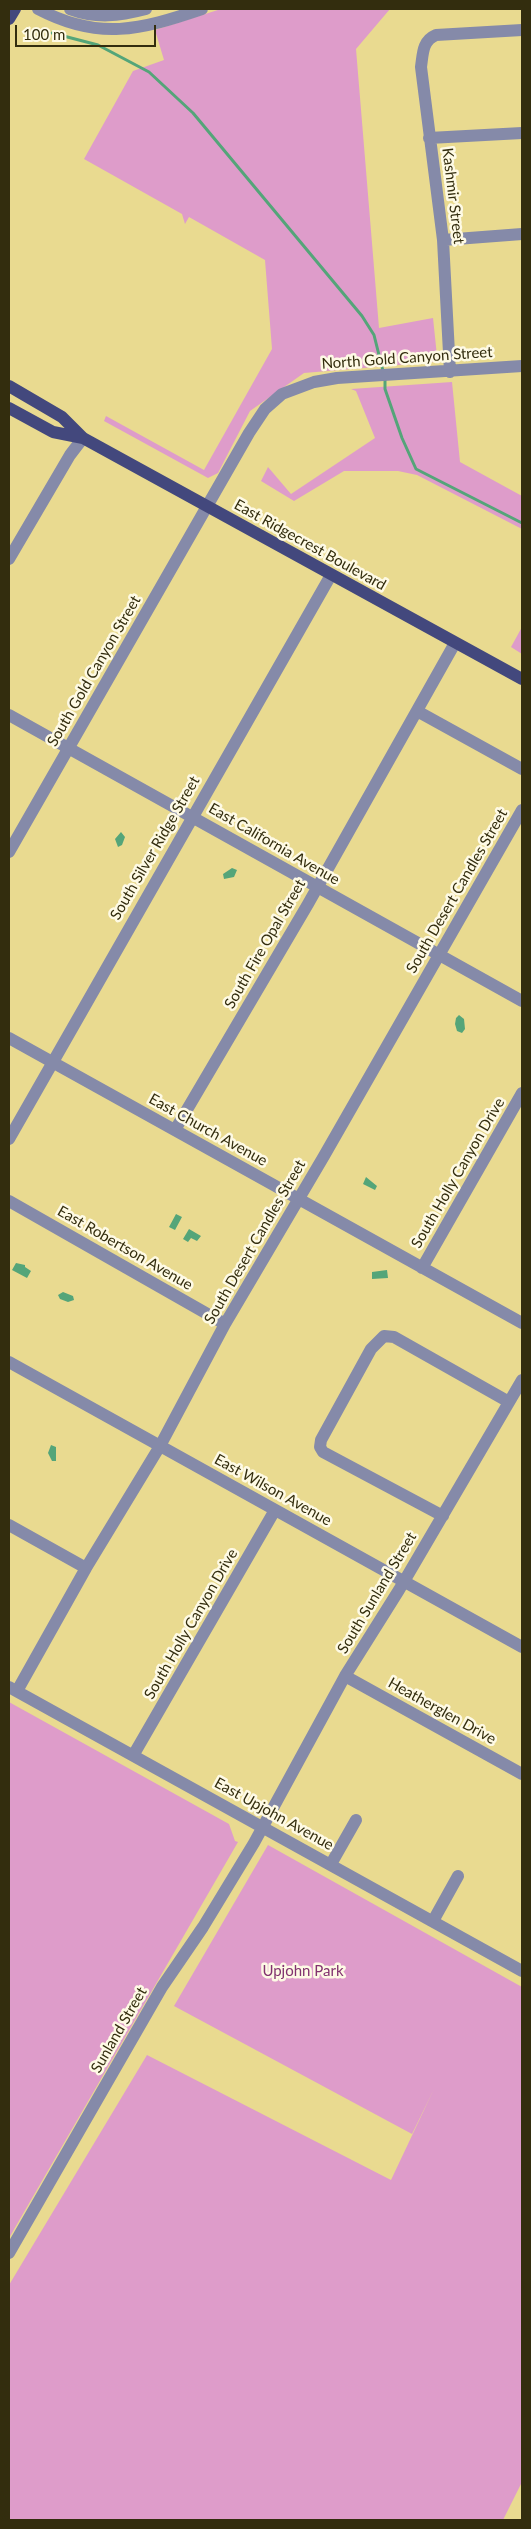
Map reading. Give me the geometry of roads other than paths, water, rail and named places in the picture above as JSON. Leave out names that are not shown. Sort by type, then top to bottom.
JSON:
[{"type":"main road","points":[[9,19],[15,9]]},
{"type":"main road","name":"East Ridgecrest Boulevard","points":[[9,386],[62,417],[84,438],[522,679]]},
{"type":"main road","name":"East Ridgecrest Boulevard","points":[[9,408],[53,432],[84,438]]},
{"type":"street","points":[[38,9],[55,18],[81,27],[102,30],[147,25],[202,9]]},
{"type":"street","points":[[70,9],[84,14],[104,17],[146,9]]},
{"type":"street","name":"Kashmir Street","points":[[450,372],[443,240],[429,138],[422,67],[424,47],[431,38],[441,35],[522,30]]},
{"type":"street","points":[[429,138],[522,133]]},
{"type":"street","points":[[443,240],[522,234]]},
{"type":"street","name":"North Gold Canyon Street","points":[[207,506],[265,409],[282,394],[303,385],[337,378],[522,366]]},
{"type":"street","points":[[9,559],[70,455],[84,438]]},
{"type":"street","name":"South Gold Canyon Street","points":[[9,852],[207,506]]},
{"type":"street","name":"South Silver Ridge Street","points":[[9,1138],[331,575]]},
{"type":"street","name":"South Fire Opal Street","points":[[175,1130],[317,887],[455,643]]},
{"type":"street","points":[[416,712],[522,769]]},
{"type":"street","name":"East California Avenue","points":[[9,715],[522,1001]]},
{"type":"street","name":"South Desert Candles Street","points":[[13,1689],[160,1446],[225,1324],[324,1156],[522,810]]},
{"type":"street","name":"East Church Avenue","points":[[9,1038],[522,1323]]},
{"type":"street","name":"South Holly Canyon Drive","points":[[422,1268],[522,1094]]},
{"type":"street","name":"East Robertson Avenue","points":[[9,1201],[225,1324]]},
{"type":"street","points":[[443,1516],[323,1452],[320,1444],[371,1349],[384,1336],[394,1337],[509,1402]]},
{"type":"street","name":"East Wilson Avenue","points":[[9,1362],[522,1647]]},
{"type":"street","name":"South Sunland Street","points":[[263,1826],[345,1676],[443,1516],[522,1380]]},
{"type":"street","name":"South Holly Canyon Drive","points":[[134,1754],[275,1510]]},
{"type":"street","points":[[9,1525],[86,1568]]},
{"type":"street","name":"Heatherglen Drive","points":[[345,1676],[522,1774]]},
{"type":"street","name":"East Upjohn Avenue","points":[[13,1689],[134,1754],[522,1971]]},
{"type":"street","points":[[331,1864],[356,1820]]},
{"type":"street","name":"Sunland Street","points":[[9,2253],[162,1987],[203,1928],[263,1826]]},
{"type":"street","points":[[433,1921],[458,1876]]},
{"type":"waterway","points":[[52,33],[98,45],[149,72],[193,113],[362,316],[374,335],[383,371]]},
{"type":"waterway","points":[[385,377],[385,389],[402,438],[416,469],[522,523]]},
{"type":"park label","name":"Upjohn Park","points":[[303,1971]]}]
